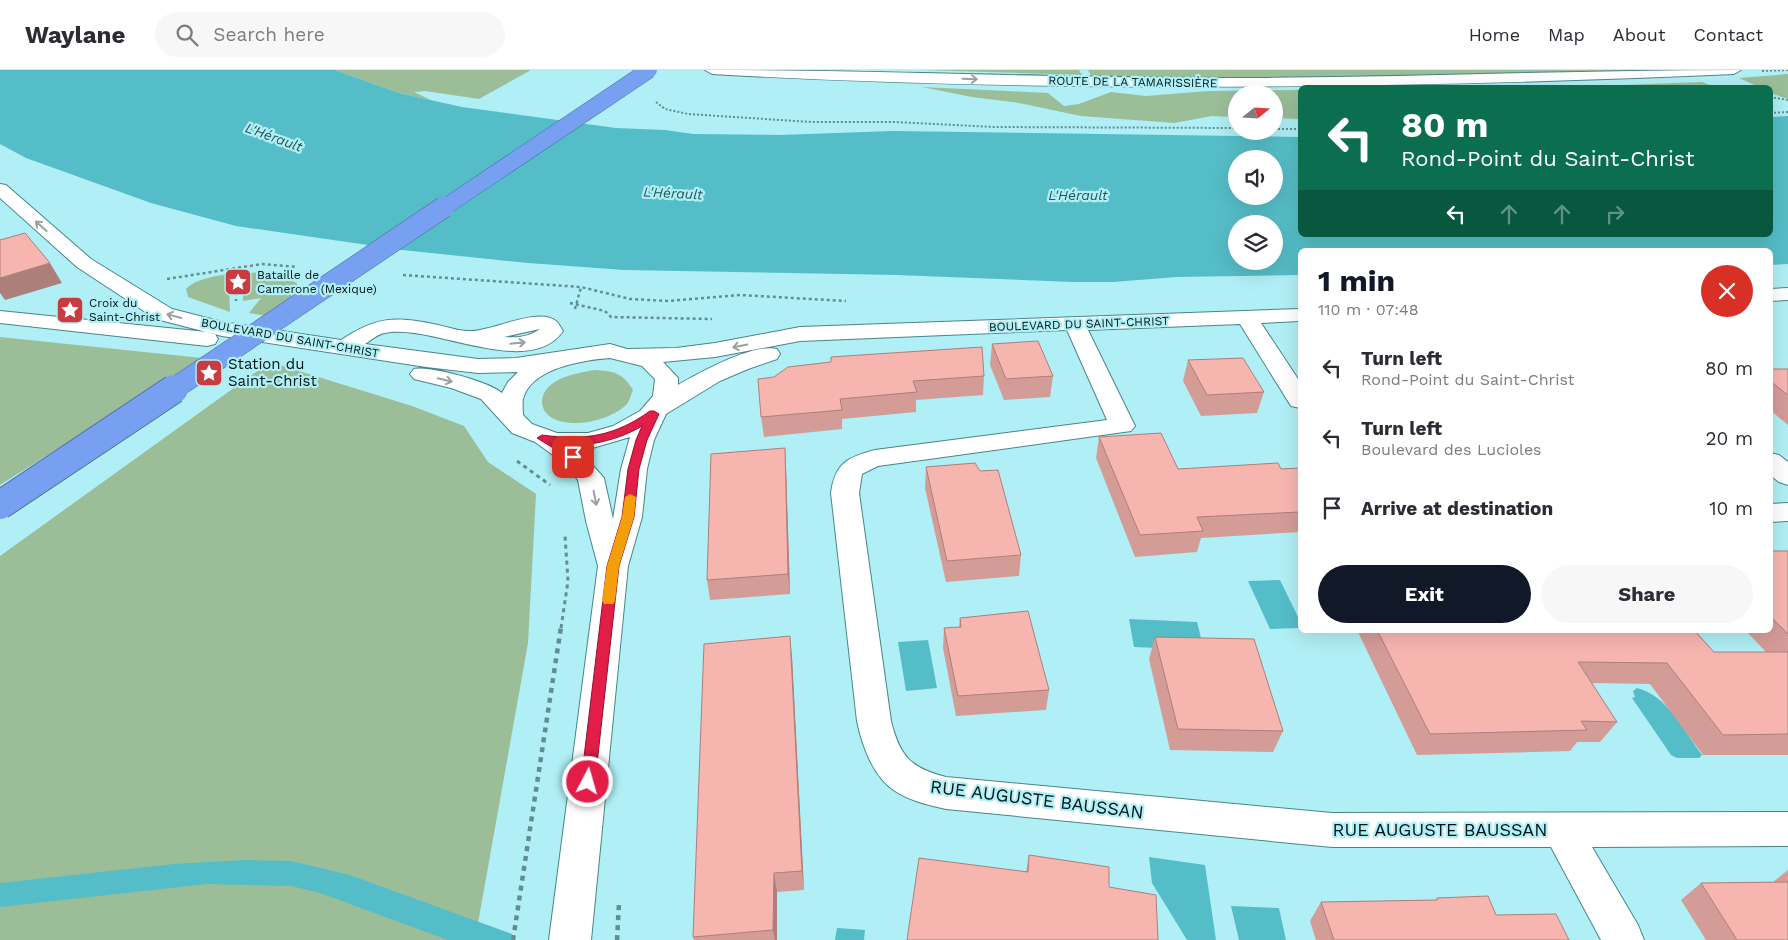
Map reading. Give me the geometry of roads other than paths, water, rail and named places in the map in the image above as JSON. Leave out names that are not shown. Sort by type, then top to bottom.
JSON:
[{"type":"highway","points":[[0,505],[649,70]]},
{"type":"street","name":"ROUTE DE LA TAMARISSIÈRE","points":[[712,70],[1102,83],[1551,78],[1734,70]]},
{"type":"street","points":[[1094,70],[1102,83]]},
{"type":"street","points":[[1538,70],[1551,78]]},
{"type":"street","name":"BOULEVARD DU SAINT-CHRIST","points":[[0,189],[84,264],[164,314],[222,329],[426,360],[478,366],[516,365],[562,358]]},
{"type":"street","points":[[1773,295],[1788,294]]},
{"type":"street","name":"BOULEVARD DU SAINT-CHRIST","points":[[633,354],[676,355],[706,352],[800,334],[1298,315]]},
{"type":"street","name":"BOULEVARD DU SAINT-CHRIST","points":[[0,317],[208,339],[414,372],[459,383],[489,394],[510,414]]},
{"type":"street","points":[[1246,318],[1298,398]]},
{"type":"street","points":[[344,348],[370,330],[384,326],[406,324],[470,338]]},
{"type":"street","name":"RUE AUGUSTE BAUSSAN","points":[[1076,325],[1122,426],[875,458],[856,464],[846,477],[845,493],[874,721],[884,750],[903,777],[922,786],[946,793],[1332,830],[1788,829]]},
{"type":"street","name":"BOULEVARD DU SAINT-CHRIST","points":[[656,411],[687,389],[724,370],[763,356],[858,332]]},
{"type":"street","points":[[570,940],[613,566],[628,517],[634,469],[641,440],[667,394],[668,381],[662,369],[650,360],[633,354],[610,351],[562,358],[538,369],[521,383],[511,398],[510,414],[522,428],[573,457],[592,478],[600,521],[613,566]]},
{"type":"street","points":[[542,438],[565,442],[589,441],[614,435],[637,426],[656,411]]},
{"type":"street","points":[[1773,463],[1788,476]]},
{"type":"street","points":[[1773,513],[1788,512]]},
{"type":"street","points":[[1561,829],[1623,940]]},
{"type":"water","name":"L'Hérault","points":[[0,70],[335,70],[399,93],[462,107],[616,128],[665,130],[693,134],[780,135],[892,131],[1228,136],[1228,140],[1283,140],[1283,137],[1298,137],[1298,237],[1773,237],[1773,117],[1788,116],[1788,264],[1773,265],[1773,248],[1298,248],[1298,275],[1177,277],[1113,282],[897,275],[624,270],[528,263],[402,250],[236,226],[151,203],[26,158],[0,144]]},
{"type":"water","points":[[1280,580],[1298,617],[1298,628],[1270,629],[1248,581]]},
{"type":"water","points":[[1129,619],[1197,622],[1204,650],[1134,647]]},
{"type":"water","points":[[928,640],[937,688],[906,691],[898,642]]},
{"type":"water","points":[[1637,688],[1657,698],[1674,715],[1702,755],[1699,758],[1677,758],[1671,755],[1632,698],[1635,697],[1633,691]]},
{"type":"water","points":[[1149,857],[1205,865],[1216,940],[1187,940],[1152,883]]},
{"type":"water","points":[[246,860],[291,861],[350,875],[512,934],[511,940],[448,940],[320,893],[291,886],[207,884],[0,907],[0,883],[174,864]]},
{"type":"water","points":[[1231,906],[1279,908],[1286,940],[1239,940]]},
{"type":"water","points":[[837,928],[865,930],[864,940],[835,940]]},
{"type":"place","name":"Bataille de Camerone (Mexique)","points":[[238,282]]},
{"type":"place","name":"Croix du Saint-Christ","points":[[70,310]]},
{"type":"place","name":"Station du Saint-Christ","points":[[209,373]]}]
